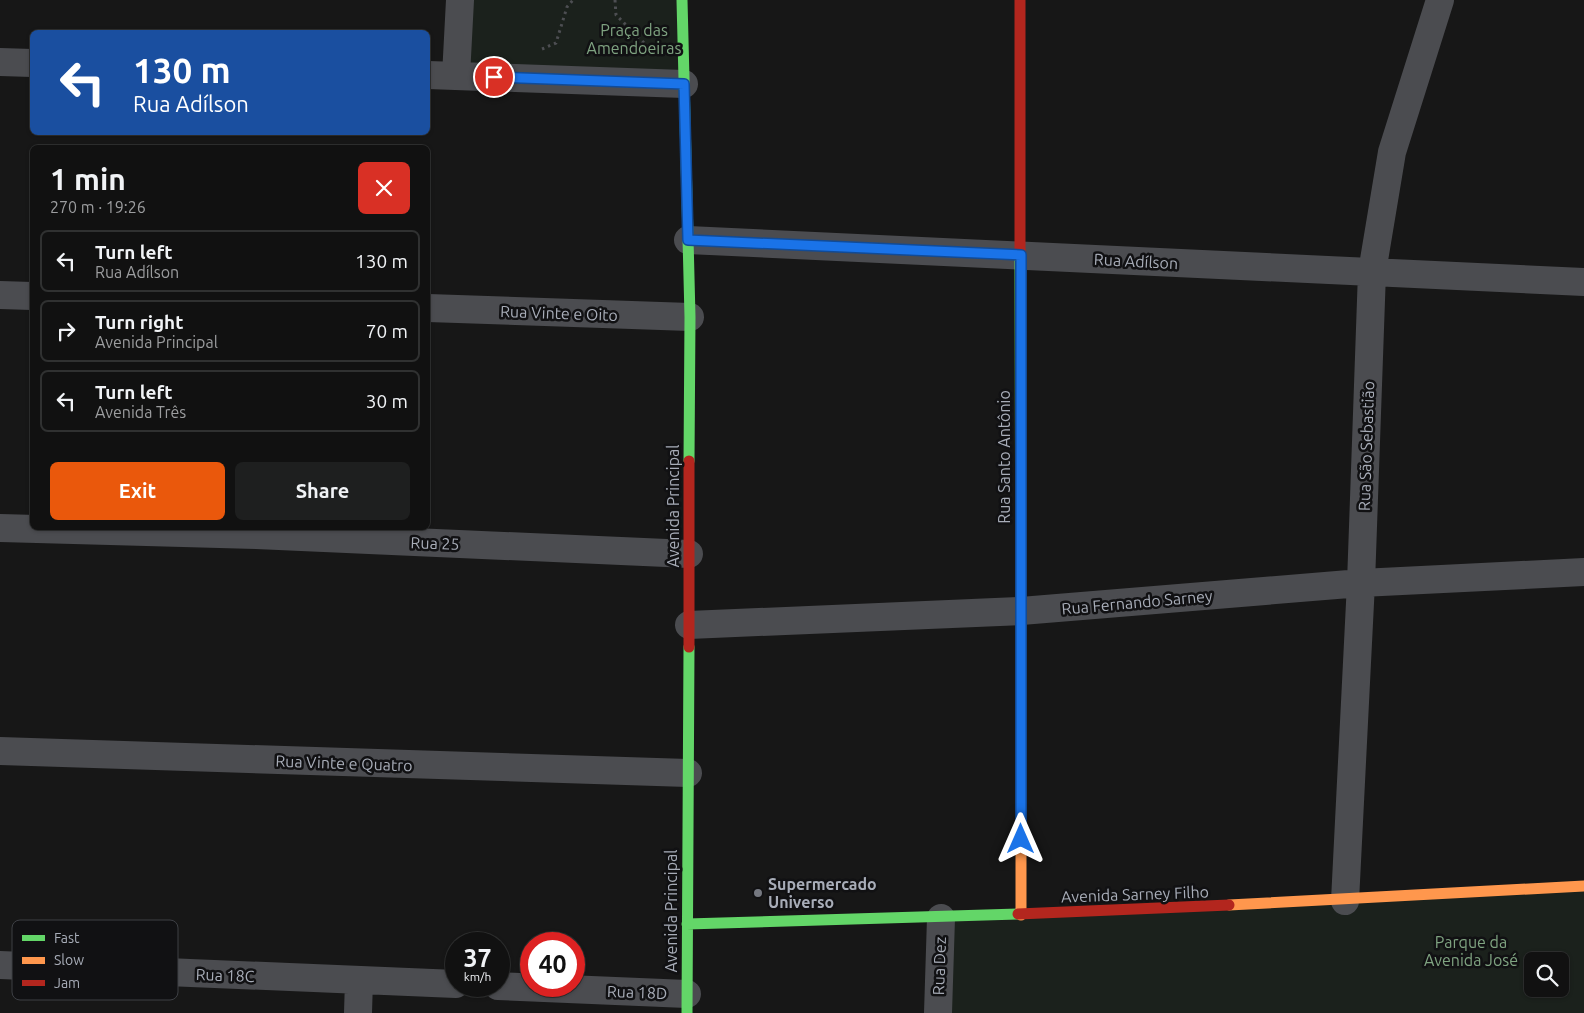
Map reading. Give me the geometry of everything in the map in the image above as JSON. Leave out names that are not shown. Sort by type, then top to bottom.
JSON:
[{"type":"street","points":[[456,76],[460,0]]},
{"type":"street","name":"Avenida Principal","points":[[682,0],[690,317],[687,1004]]},
{"type":"street","name":"Rua Santo Antônio","points":[[1020,0],[1021,914]]},
{"type":"street","name":"Rua São Sebastião","points":[[1345,901],[1361,583],[1372,272],[1392,152],[1440,0]]},
{"type":"street","points":[[0,62],[30,63]]},
{"type":"street","points":[[430,75],[684,84]]},
{"type":"street","name":"Rua Adílson","points":[[688,240],[1584,282]]},
{"type":"street","points":[[0,296],[30,296]]},
{"type":"street","name":"Rua Vinte e Oito","points":[[430,308],[690,317]]},
{"type":"street","name":"Rua 25","points":[[0,528],[30,529]]},
{"type":"street","name":"Rua 25","points":[[73,530],[256,535],[689,554]]},
{"type":"street","name":"Rua Fernando Sarney","points":[[689,625],[1020,611],[1361,583],[1584,572]]},
{"type":"street","name":"Rua Vinte e Quatro","points":[[0,751],[688,773]]},
{"type":"street","name":"Avenida Sarney Filho","points":[[687,924],[941,918],[1345,901],[1584,886]]},
{"type":"street","name":"Rua Dez","points":[[938,1013],[941,918]]},
{"type":"street","name":"Rua 18C","points":[[178,972],[359,980]]},
{"type":"street","points":[[358,1013],[359,980],[445,984]]},
{"type":"street","name":"Rua 18D","points":[[510,987],[687,1004]]},
{"type":"path","points":[[538,50],[556,43],[567,7],[573,0]]},
{"type":"path","points":[[615,0],[616,15],[684,84]]},
{"type":"green space","name":"Praça das Amendoeiras","points":[[464,0],[679,0],[681,81],[460,73]]},
{"type":"green space","name":"Parque da Avenida José","points":[[1584,883],[1584,1013],[940,1013],[943,920]]},
{"type":"traffic: fast","points":[[682,0],[690,317],[689,461]]},
{"type":"traffic: fast","points":[[1020,256],[1021,681]]},
{"type":"traffic: fast","points":[[687,1013],[689,647]]},
{"type":"traffic: fast","points":[[687,924],[1018,914]]},
{"type":"traffic: slow","points":[[1021,681],[1021,915]]},
{"type":"traffic: slow","points":[[1229,905],[1584,886]]},
{"type":"traffic: jam","points":[[1020,0],[1020,256]]},
{"type":"traffic: jam","points":[[689,461],[689,647]]},
{"type":"traffic: jam","points":[[1018,914],[1229,905]]},
{"type":"place","name":"Supermercado Universo","points":[[758,893]]},
{"type":"route","points":[[494,77],[684,84],[688,240],[1021,255],[1021,839]]}]
